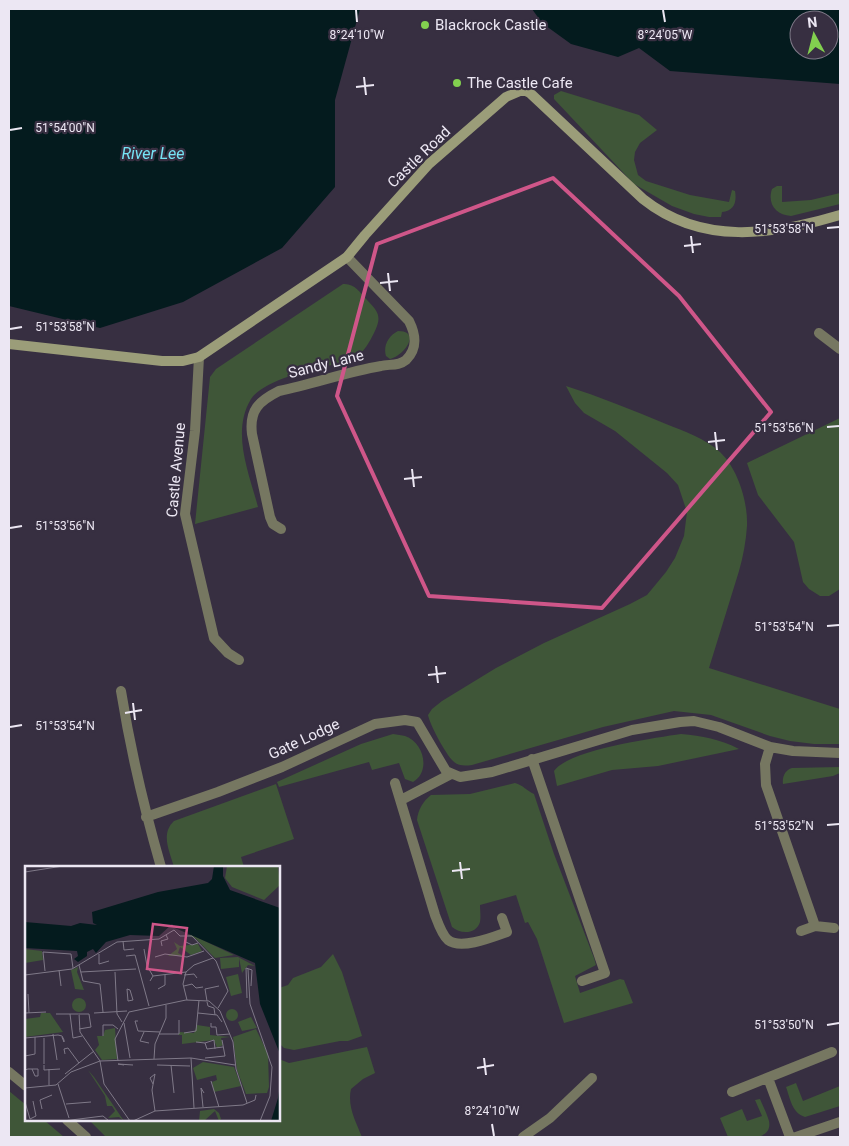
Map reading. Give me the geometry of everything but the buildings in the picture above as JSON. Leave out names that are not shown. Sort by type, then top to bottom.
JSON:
[{"type":"main road","name":"Castle Road","points":[[9,344],[162,361],[190,360],[199,357],[347,257],[429,164],[506,97],[520,90],[526,90],[530,93],[642,200],[681,221],[711,229],[757,233],[785,229],[840,215]]},
{"type":"street","name":"Sandy Lane","points":[[281,529],[273,524],[270,517],[252,434],[251,422],[258,406],[266,398],[279,391],[375,367],[400,363],[406,360],[416,342],[412,327],[408,321],[347,257]]},
{"type":"street","points":[[819,333],[840,349]]},
{"type":"street","name":"Castle Avenue","points":[[199,357],[195,431],[185,514],[214,638],[228,653],[239,660]]},
{"type":"street","points":[[121,691],[131,754],[161,866]]},
{"type":"street","name":"Gate Lodge","points":[[146,816],[218,792],[274,770],[363,729],[392,720],[417,722],[446,772],[451,774]]},
{"type":"street","points":[[401,800],[451,774],[460,777],[474,776],[632,730],[680,722],[694,721],[719,727],[770,747],[792,752],[840,753]]},
{"type":"street","points":[[770,747],[765,764],[766,784],[815,926]]},
{"type":"street","points":[[532,759],[604,973],[582,980]]},
{"type":"street","points":[[395,783],[435,915],[448,940],[454,942],[478,941],[507,932],[502,918]]},
{"type":"street","points":[[801,931],[815,926],[834,928]]},
{"type":"street","points":[[732,1092],[832,1052]]},
{"type":"street","points":[[9,1072],[25,1085]]},
{"type":"street","points":[[523,1137],[550,1118],[592,1078]]},
{"type":"street","points":[[768,1078],[790,1137]]},
{"type":"street","points":[[68,1121],[86,1137]]},
{"type":"street","points":[[796,1137],[840,1122]]},
{"type":"highlighted area","points":[[553,178],[679,296],[771,412],[602,608],[429,596],[337,396],[377,244]]},
{"type":"green space","points":[[561,91],[639,115],[657,130],[640,143],[635,152],[634,160],[638,175],[646,181],[690,195],[729,202],[732,190],[735,191],[736,195],[732,208],[722,212],[721,217],[694,214],[672,206],[634,184],[554,99],[554,95]]},
{"type":"green space","points":[[782,186],[782,202],[811,200],[840,193],[840,204],[791,216],[786,215],[777,211],[772,204],[772,189]]},
{"type":"green space","points":[[343,284],[350,285],[356,289],[377,311],[378,323],[369,343],[359,355],[349,361],[308,371],[275,382],[265,387],[251,399],[242,425],[242,439],[247,467],[258,507],[195,524],[210,377],[216,369]]},
{"type":"green space","points":[[398,331],[405,332],[409,335],[410,339],[401,353],[390,359],[386,356],[386,345],[391,336]]},
{"type":"green space","points":[[566,386],[694,436],[714,447],[726,459],[741,486],[746,507],[747,532],[739,571],[709,668],[840,709],[840,744],[814,744],[790,741],[770,736],[711,715],[674,711],[603,727],[472,765],[459,765],[450,757],[438,739],[429,720],[428,715],[432,709],[496,668],[544,643],[647,595],[675,558],[684,536],[687,512],[678,485],[667,473],[615,431],[584,413],[575,403]]},
{"type":"green space","points":[[840,418],[840,589],[829,596],[820,596],[809,589],[803,582],[794,542],[758,495],[747,463]]},
{"type":"green space","points":[[393,734],[412,739],[421,751],[423,758],[422,771],[413,782],[405,779],[399,763],[372,770],[369,762],[279,787],[277,782],[361,744]]},
{"type":"green space","points":[[681,734],[711,738],[739,749],[658,766],[612,770],[557,786],[554,771],[562,764],[576,757],[613,746]]},
{"type":"green space","points":[[840,767],[840,773],[833,776],[783,784],[785,774],[792,768]]},
{"type":"green space","points":[[515,783],[534,794],[554,854],[594,958],[596,965],[575,976],[580,993],[620,979],[624,980],[633,1003],[564,1023],[537,939],[528,922],[525,923],[516,895],[480,905],[480,922],[471,931],[463,932],[452,927],[417,820],[420,809],[431,795],[470,794]]},
{"type":"green space","points":[[276,784],[294,839],[241,857],[244,866],[174,866],[167,837],[170,826],[174,821]]},
{"type":"green space","points":[[333,954],[342,972],[362,1036],[348,1041],[294,1050],[284,1048],[280,1044],[280,988],[288,985],[293,978],[321,967]]},
{"type":"green space","points":[[367,1047],[375,1073],[363,1079],[351,1089],[350,1095],[353,1114],[362,1137],[106,1137],[90,1121],[280,1121],[280,1059],[289,1063]]},
{"type":"green space","points":[[796,1083],[803,1101],[840,1086],[840,1106],[805,1117],[801,1115],[794,1109],[786,1087]]},
{"type":"green space","points":[[9,1091],[25,1104],[25,1121],[45,1121],[64,1137],[9,1137]]},
{"type":"green space","points":[[760,1099],[769,1121],[769,1128],[766,1133],[761,1136],[748,1138],[728,1137],[720,1118],[742,1109],[747,1121],[762,1116],[755,1100]]},
{"type":"water","name":"River Lee","points":[[9,9],[360,9],[335,100],[335,187],[282,248],[183,302],[100,328],[9,306]]},
{"type":"water","points":[[532,9],[840,9],[840,84],[670,71],[639,48],[618,57],[571,44],[542,23]]},
{"type":"place","name":"Blackrock Castle","points":[[425,25]]},
{"type":"place","name":"The Castle Cafe","points":[[457,83]]}]
